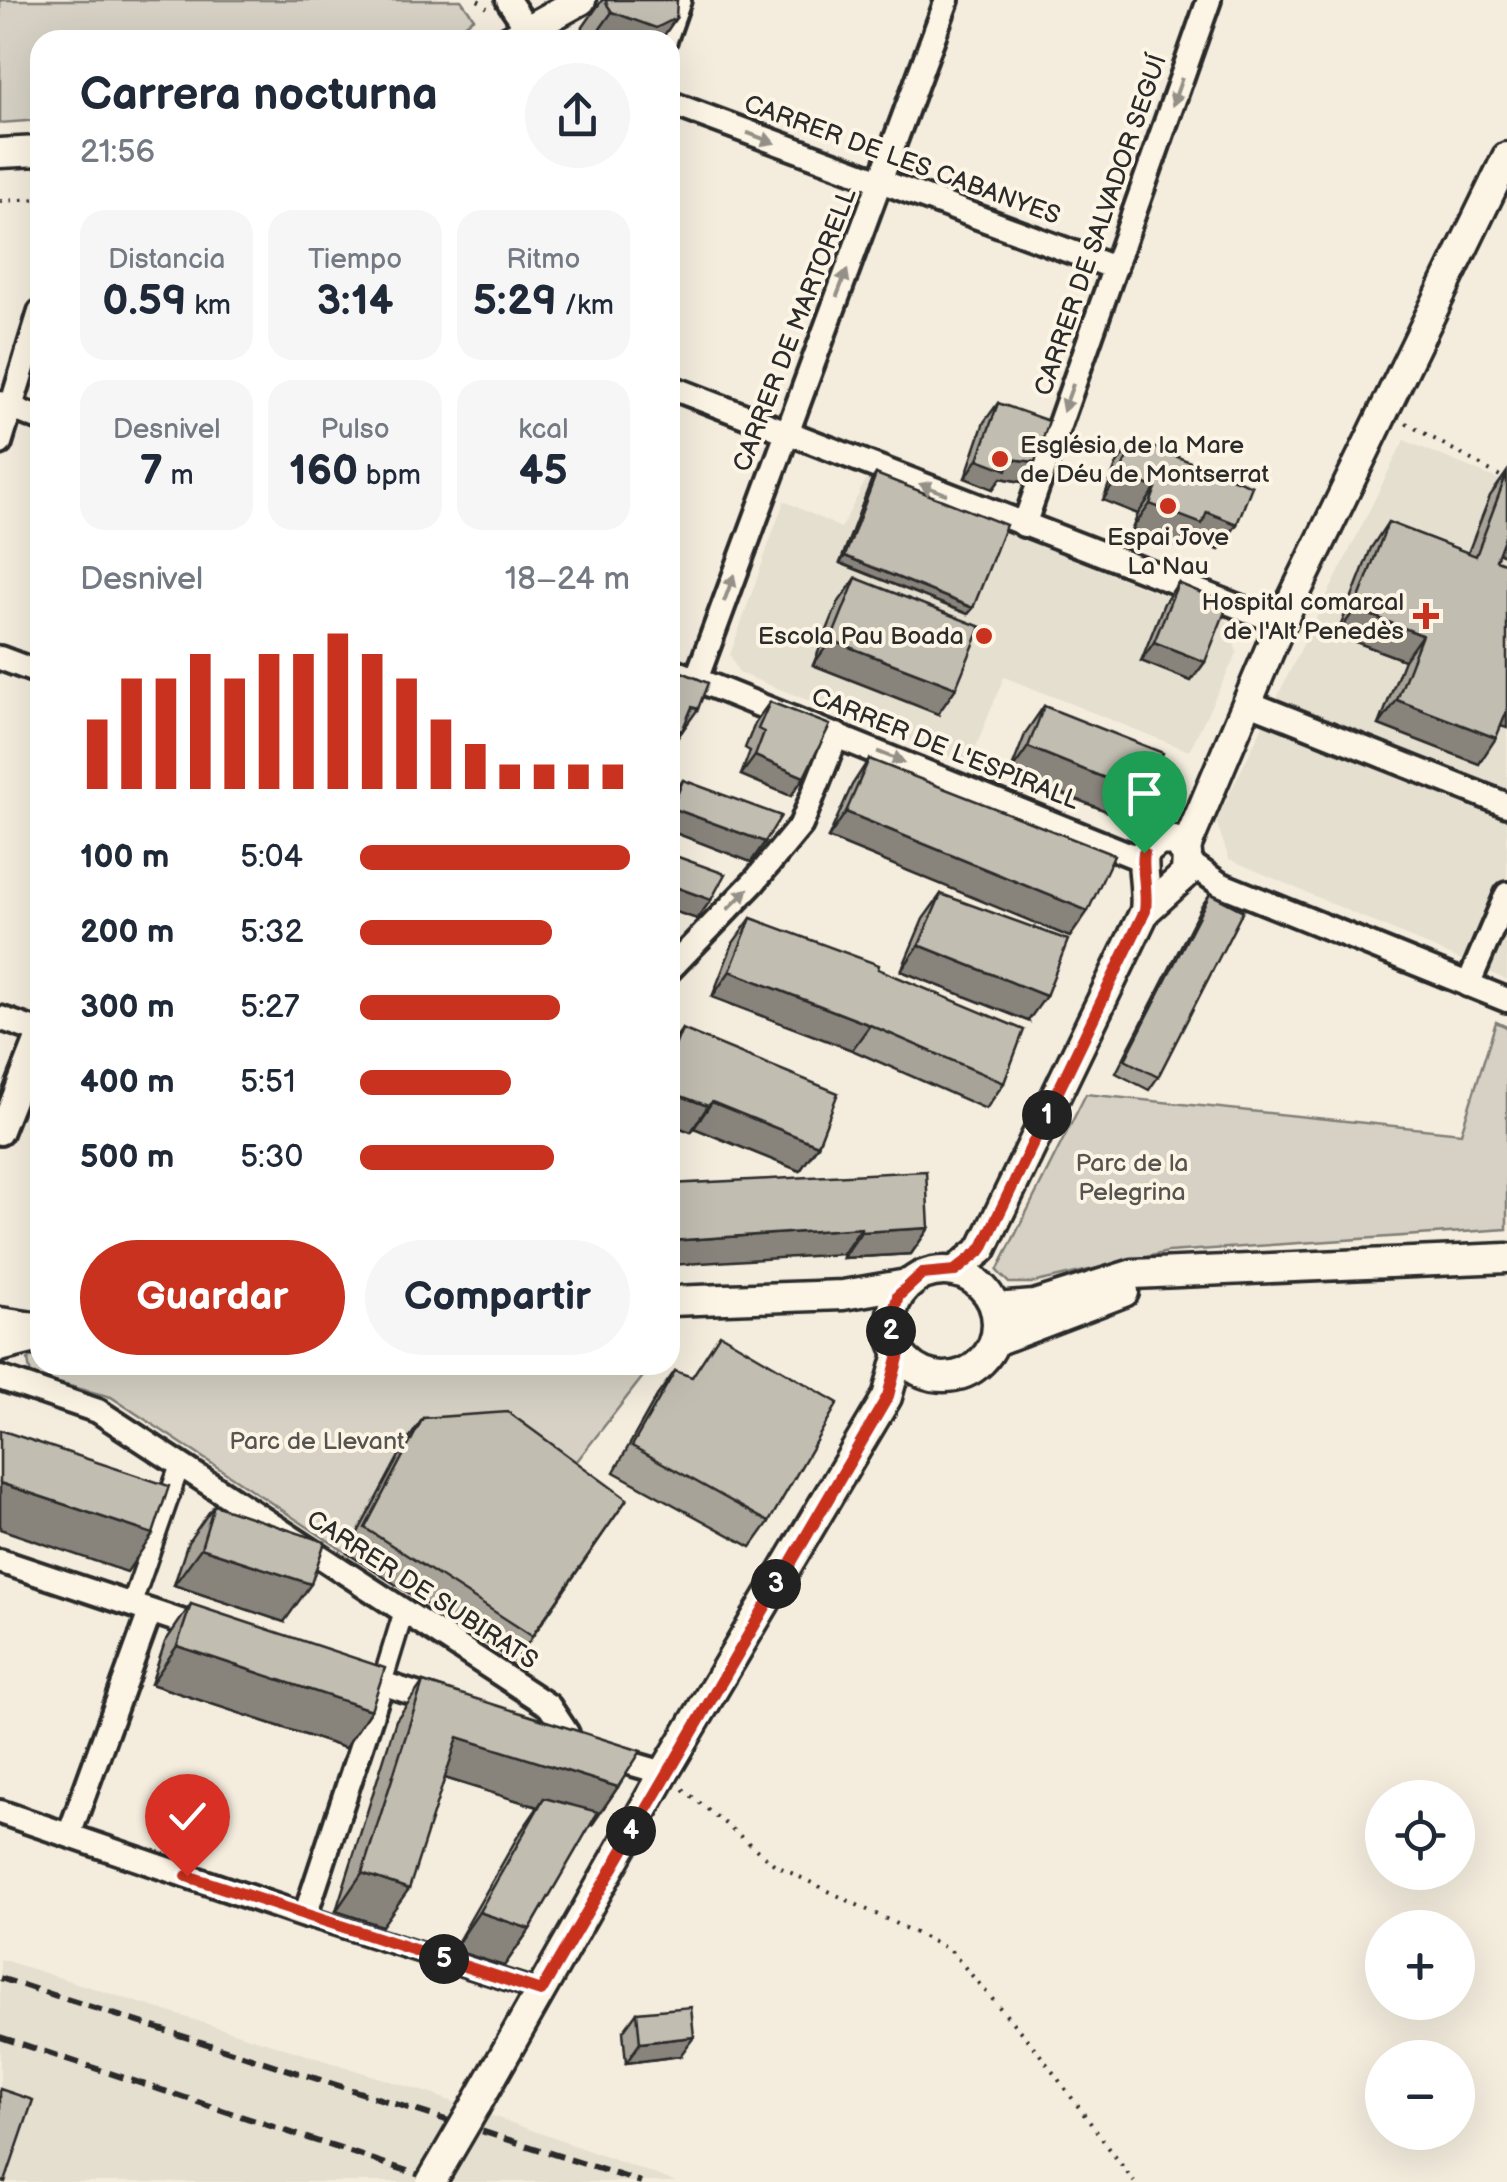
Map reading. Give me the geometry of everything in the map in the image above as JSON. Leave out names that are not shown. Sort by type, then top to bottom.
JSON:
[{"type":"street","points":[[508,0],[520,30]]},
{"type":"street","points":[[534,30],[581,0]]},
{"type":"street","points":[[668,30],[679,0]]},
{"type":"street","name":"CARRER DE MARTORELL","points":[[696,680],[947,0]]},
{"type":"street","name":"CARRER DE SALVADOR SEGUÍ","points":[[1024,524],[1209,0]]},
{"type":"street","name":"CARRER DE LES CABANYES","points":[[680,107],[1115,268]]},
{"type":"street","points":[[0,153],[30,152]]},
{"type":"street","points":[[955,1271],[982,1249],[1145,911],[1204,803],[1281,623],[1507,156]]},
{"type":"street","points":[[0,444],[6,406],[30,340]]},
{"type":"street","points":[[680,391],[1281,623]]},
{"type":"street","points":[[6,406],[30,415]]},
{"type":"street","points":[[0,658],[30,669]]},
{"type":"street","name":"CARRER DE L'ESPIRALL","points":[[680,674],[1507,1000]]},
{"type":"street","points":[[1247,702],[1507,805]]},
{"type":"street","points":[[680,959],[754,882],[800,824],[837,735]]},
{"type":"street","points":[[1468,985],[1507,894]]},
{"type":"street","points":[[0,1018],[30,1028]]},
{"type":"street","points":[[0,1133],[30,1057]]},
{"type":"street","points":[[888,1396],[924,1374],[958,1376],[986,1356],[994,1341],[982,1249]]},
{"type":"street","points":[[680,1301],[844,1295],[908,1284],[938,1270],[955,1271],[989,1297],[1034,1305],[1133,1274],[1507,1258]]},
{"type":"street","points":[[994,1341],[1134,1288],[1188,1274]]},
{"type":"street","points":[[432,2182],[664,1773],[888,1396],[899,1354],[890,1326],[892,1310],[908,1284]]},
{"type":"street","points":[[844,1295],[892,1310]]},
{"type":"street","points":[[0,1322],[30,1326]]},
{"type":"street","points":[[0,1348],[30,1339]]},
{"type":"street","points":[[899,1354],[924,1374]]},
{"type":"street","name":"CARRER DE SUBIRATS","points":[[0,1361],[9,1381],[98,1411],[549,1706],[567,1733],[558,1741],[664,1773]]},
{"type":"street","points":[[69,1836],[180,1465]]},
{"type":"street","points":[[0,1561],[221,1634]]},
{"type":"street","points":[[305,1916],[404,1611]]},
{"type":"street","points":[[328,1666],[456,1707]]},
{"type":"street","points":[[0,1812],[541,1991]]},
{"type":"path","points":[[0,201],[30,200]]},
{"type":"path","points":[[1384,411],[1507,480]]},
{"type":"path","points":[[664,1773],[775,1864],[950,1950],[1038,2052],[1134,2182]]},
{"type":"shaded area","points":[[1404,440],[1507,483],[1507,980],[1229,859],[1216,821]]},
{"type":"shaded area","name":"Escola Pau Boada","points":[[867,478],[1227,620],[1237,653],[1189,751],[1004,677],[969,764],[739,673],[730,655],[784,501],[841,528]]},
{"type":"shaded area","points":[[0,1959],[431,2094],[676,2182],[0,2182]]},
{"type":"green space","points":[[0,0],[461,0],[474,18],[457,30],[30,30],[30,121],[0,123]]},
{"type":"green space","name":"Parc de la Pelegrina","points":[[1496,1022],[1507,1027],[1507,1229],[1168,1252],[1032,1283],[1009,1283],[997,1271],[1086,1094],[1461,1133]]},
{"type":"green space","name":"Parc de Llevant","points":[[644,1375],[570,1470],[347,1553],[111,1397],[31,1376]]},
{"type":"building","points":[[607,0],[677,0],[676,18],[656,28],[612,12]]},
{"type":"building","points":[[998,403],[1049,421],[1035,462],[1012,459],[1007,470],[978,459]]},
{"type":"building","points":[[1134,440],[1252,486],[1237,524],[1207,512],[1202,524],[1150,504],[1156,488],[1120,474]]},
{"type":"building","name":"Hospital comarcal de l'Alt Penedès","points":[[1507,473],[1507,531],[1496,560],[1507,564],[1507,711],[1496,738],[1397,700],[1422,635],[1355,609],[1388,522],[1476,556]]},
{"type":"building","points":[[876,474],[1006,525],[973,608],[845,556]]},
{"type":"building","points":[[856,578],[981,627],[956,688],[831,640]]},
{"type":"building","points":[[1178,583],[1228,604],[1205,662],[1154,642]]},
{"type":"building","points":[[680,671],[708,683],[698,709],[692,707],[682,731]]},
{"type":"building","points":[[770,702],[830,725],[804,777],[755,756],[764,732],[758,729]]},
{"type":"building","points":[[1044,706],[1163,753],[1147,795],[1028,747]]},
{"type":"building","points":[[869,759],[1114,855],[1088,911],[846,812]]},
{"type":"building","points":[[683,780],[781,816],[765,842],[680,811]]},
{"type":"building","points":[[680,858],[725,874],[711,900],[680,889]]},
{"type":"building","points":[[941,894],[1068,940],[1046,996],[919,945]]},
{"type":"building","points":[[1210,894],[1243,911],[1158,1077],[1125,1060]]},
{"type":"building","points":[[751,918],[879,965],[878,969],[1024,1030],[1004,1083],[730,971]]},
{"type":"building","points":[[682,1029],[838,1093],[818,1145],[712,1102],[708,1106],[680,1096]]},
{"type":"building","points":[[926,1171],[929,1228],[861,1232],[861,1228],[680,1240],[680,1183]]},
{"type":"building","points":[[720,1334],[838,1403],[769,1522],[632,1446],[673,1375],[692,1377]]},
{"type":"building","points":[[508,1412],[627,1499],[532,1636],[365,1528],[423,1418]]},
{"type":"building","points":[[0,1430],[169,1486],[153,1534],[0,1483]]},
{"type":"building","points":[[214,1505],[325,1542],[311,1584],[201,1548]]},
{"type":"building","points":[[191,1604],[385,1668],[371,1710],[177,1646]]},
{"type":"building","points":[[423,1682],[641,1751],[618,1787],[458,1737],[409,1889],[362,1873]]},
{"type":"building","points":[[544,1798],[598,1812],[530,1929],[479,1912]]},
{"type":"building","points":[[691,2007],[694,2037],[640,2043],[637,2012]]},
{"type":"building","points":[[0,2089],[33,2100],[5,2182],[0,2181]]},
{"type":"railway","points":[[0,1978],[641,2182]]},
{"type":"railway","points":[[0,2037],[441,2182]]},
{"type":"place","name":"Església de la Mare de Déu de Montserrat","points":[[1000,459]]},
{"type":"place","name":"Espai Jove La Nau","points":[[1168,506]]},
{"type":"place","name":"Hospital comarcal de l'Alt Penedès","points":[[1426,616]]},
{"type":"place","name":"Escola Pau Boada","points":[[984,636]]},
{"type":"route","points":[[187,1876],[541,1991],[664,1773],[888,1396],[899,1354],[890,1326],[898,1296],[922,1274],[955,1271],[982,1249],[1145,911],[1149,879],[1142,865],[1144,853]]}]
